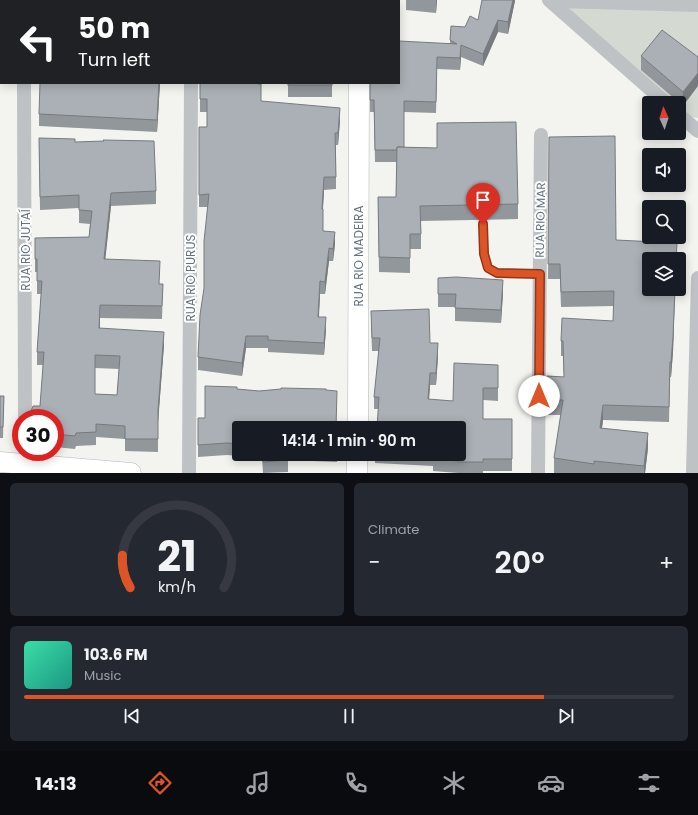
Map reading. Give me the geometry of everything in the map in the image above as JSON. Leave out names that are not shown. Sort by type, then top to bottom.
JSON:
[{"type":"street","points":[[549,0],[658,96]]},
{"type":"street","points":[[552,0],[558,2],[698,5]]},
{"type":"street","name":"RUA RIO JUTAÍ","points":[[24,84],[25,409]]},
{"type":"street","name":"RUA RIO PURUS","points":[[189,473],[191,84]]},
{"type":"street","name":"RUA RIO MADEIRA","points":[[358,421],[359,84]]},
{"type":"street","name":"RUA RIO MAR","points":[[538,473],[541,135]]},
{"type":"street","points":[[693,473],[698,278]]},
{"type":"street","points":[[357,473],[358,461]]},
{"type":"street","points":[[0,462],[131,473]]},
{"type":"lane","points":[[483,224],[484,254],[488,268],[497,273],[540,274]]},
{"type":"shaded area","points":[[564,5],[698,9],[698,118],[690,117],[686,114],[686,96],[666,96]]},
{"type":"building","points":[[482,0],[513,0],[508,22],[498,20],[483,54],[461,45],[460,58],[437,57],[436,102],[404,101],[404,147],[397,147],[397,150],[375,150],[374,100],[370,100],[370,84],[400,84],[400,41],[457,44],[450,40],[451,26],[465,27],[470,16],[478,20]]},
{"type":"building","points":[[662,30],[698,57],[698,73],[683,92],[641,56]]},
{"type":"building","points":[[40,84],[159,84],[157,120],[39,114]]},
{"type":"building","points":[[200,84],[261,84],[261,101],[340,108],[338,133],[335,133],[336,177],[324,177],[322,209],[323,231],[335,232],[333,249],[329,248],[325,282],[320,281],[318,317],[326,317],[324,343],[268,340],[268,336],[246,336],[242,363],[198,357],[200,315],[204,288],[204,241],[209,194],[199,195],[199,127],[207,127],[207,99],[200,99]]},
{"type":"building","points":[[288,84],[332,84],[332,85]]},
{"type":"building","points":[[516,122],[518,204],[420,206],[421,234],[410,234],[410,258],[379,257],[378,197],[396,197],[397,147],[437,148],[437,123]]},
{"type":"building","points":[[615,136],[616,240],[642,241],[642,244],[677,244],[676,252],[642,252],[642,296],[675,296],[673,337],[670,362],[669,407],[603,405],[600,428],[648,433],[644,466],[594,461],[594,464],[554,458],[563,400],[547,400],[547,376],[564,377],[563,341],[561,341],[562,318],[613,321],[614,291],[561,292],[560,264],[548,264],[549,137]]},
{"type":"building","points":[[39,138],[75,139],[75,142],[104,141],[103,140],[154,141],[156,191],[111,193],[104,259],[160,261],[159,284],[163,284],[162,306],[100,305],[99,328],[164,332],[158,410],[158,439],[125,439],[125,426],[96,424],[96,432],[76,433],[75,436],[64,435],[64,409],[32,409],[33,406],[40,406],[44,352],[37,352],[42,281],[37,281],[35,238],[89,237],[92,211],[79,210],[79,195],[40,197]],"holes":[[[95,355],[120,356],[117,395],[95,394]]]},
{"type":"building","points":[[456,277],[503,280],[501,310],[455,308],[456,294],[438,294],[438,278]]},
{"type":"building","points":[[429,309],[430,343],[438,343],[436,373],[430,373],[428,399],[453,401],[454,363],[498,365],[498,388],[483,388],[483,419],[512,419],[512,459],[483,459],[483,462],[458,462],[466,461],[466,421],[377,421],[379,397],[374,397],[380,338],[372,338],[371,311]]},
{"type":"building","points":[[205,386],[237,387],[237,389],[259,391],[281,388],[326,389],[337,391],[336,421],[232,421],[232,443],[198,445],[198,418],[205,418]]},
{"type":"building","points":[[0,396],[4,396],[3,427],[0,427]]},
{"type":"route","points":[[483,224],[484,254],[488,268],[497,273],[540,274],[539,396]]}]
